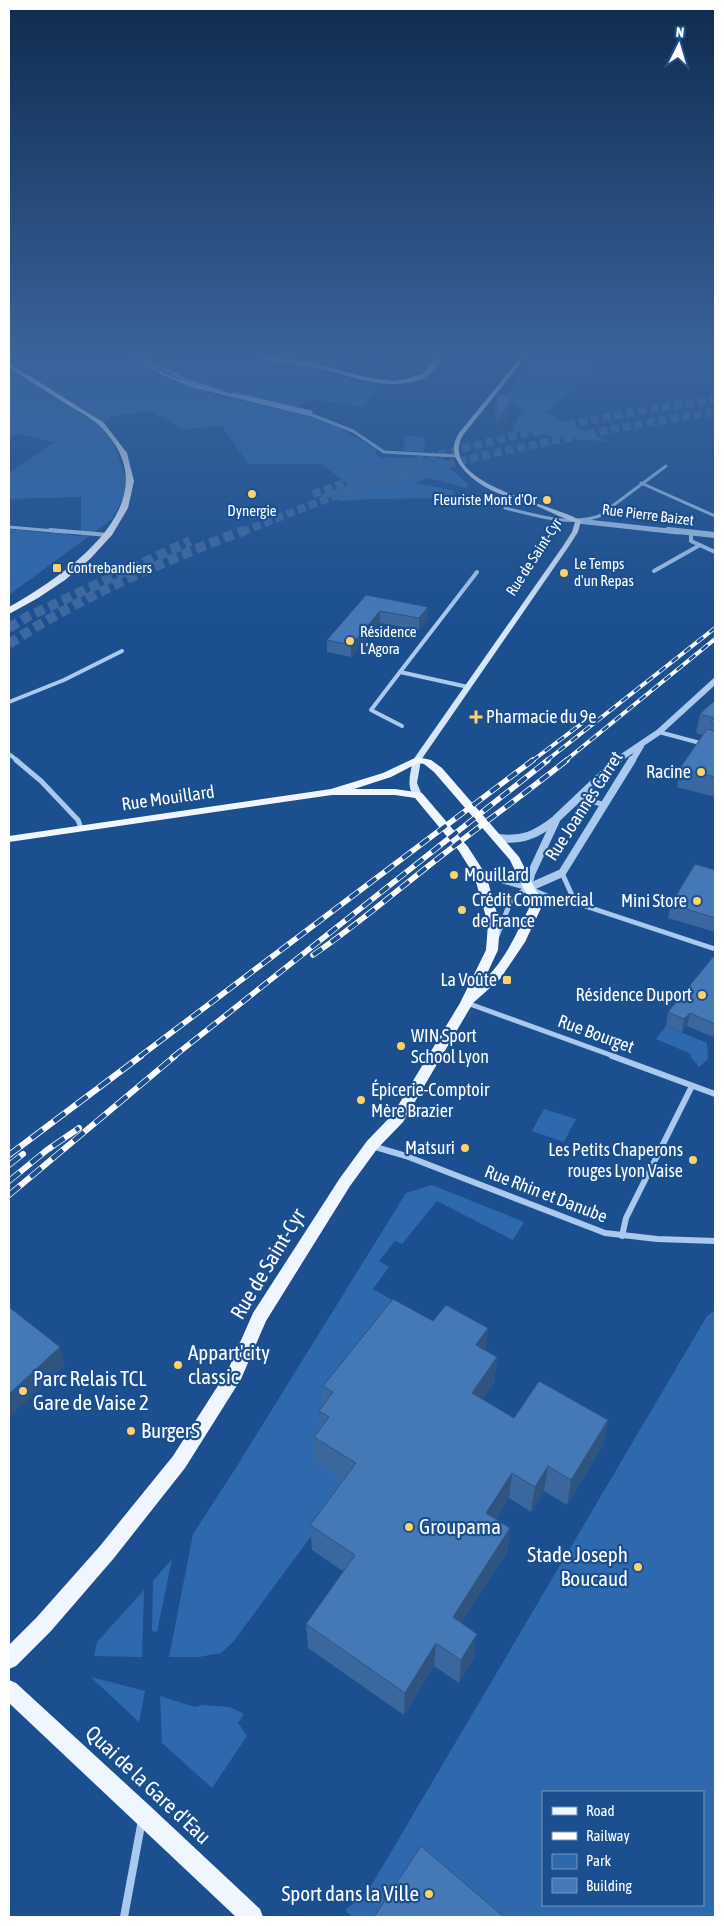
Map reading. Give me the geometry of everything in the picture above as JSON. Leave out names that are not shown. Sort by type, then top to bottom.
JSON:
[{"type":"main road","points":[[9,611],[39,595],[72,571],[109,535],[122,513],[129,493],[129,473],[121,449],[115,442]]},
{"type":"main road","points":[[457,442],[457,456]]},
{"type":"main road","name":"Rue de Saint-Cyr","points":[[9,1659],[44,1624],[107,1552],[179,1462],[235,1374],[259,1318],[345,1182],[372,1146],[398,1118],[466,1003],[492,950],[494,924],[480,875],[464,849],[418,795],[412,782],[417,760],[566,546],[575,532],[578,521],[552,509],[486,487],[470,476],[457,456]]},
{"type":"main road","name":"Rue de Saint-Cyr","points":[[417,760],[427,762],[434,767],[498,838],[520,867],[528,888],[538,904],[519,942],[496,976],[466,1003]]},
{"type":"main road","name":"Rue Mouillard","points":[[9,838],[332,792],[380,778],[417,760]]},
{"type":"main road","name":"Rue Mouillard","points":[[332,792],[395,792],[418,795]]},
{"type":"main road","name":"Quai de la Gare d'Eau","points":[[9,1690],[143,1813],[252,1917]]},
{"type":"street","points":[[369,442],[384,452],[457,456]]},
{"type":"street","points":[[505,508],[546,519],[578,521],[603,514],[609,506],[666,466]]},
{"type":"street","points":[[641,483],[715,516]]},
{"type":"street","name":"Rue Pierre Baizet","points":[[578,521],[618,523],[691,534],[715,535]]},
{"type":"street","points":[[9,527],[109,535]]},
{"type":"street","points":[[691,534],[691,541],[715,552]]},
{"type":"street","points":[[654,571],[700,545]]},
{"type":"street","points":[[402,726],[371,710],[476,572]]},
{"type":"street","points":[[9,702],[64,680],[122,651]]},
{"type":"street","points":[[400,672],[468,687]]},
{"type":"street","name":"Rue Joannès Carret","points":[[528,888],[531,874],[557,818],[576,797],[615,762],[659,732],[715,681]]},
{"type":"street","points":[[659,732],[715,747]]},
{"type":"street","name":"Rue Joannès Carret","points":[[528,888],[562,873],[641,746]]},
{"type":"street","points":[[9,754],[41,780],[78,820],[81,828]]},
{"type":"street","points":[[576,797],[606,805]]},
{"type":"street","points":[[498,838],[517,840],[533,838],[557,818]]},
{"type":"street","points":[[562,873],[575,902]]},
{"type":"street","points":[[480,875],[528,888],[564,903],[575,902],[715,949]]},
{"type":"street","name":"Rue de Saint-Cyr","points":[[492,950],[512,898],[528,888]]},
{"type":"street","name":"Rue Bourget","points":[[466,1003],[715,1094]]},
{"type":"street","points":[[622,1236],[626,1218],[692,1086]]},
{"type":"street","name":"Rue Rhin et Danube","points":[[372,1146],[406,1156],[605,1233],[622,1236],[715,1242]]},
{"type":"street","points":[[124,1917],[143,1813]]},
{"type":"green space","points":[[54,442],[113,442],[125,475],[125,494],[112,519],[9,595],[9,529],[81,536],[81,497],[9,499],[9,473]]},
{"type":"green space","points":[[233,442],[364,442],[376,449],[376,455],[382,459],[385,457],[444,459],[450,468],[469,485],[466,488],[429,478],[414,483],[452,490],[457,498],[342,501],[318,495],[348,485],[322,464],[248,464]]},
{"type":"green space","points":[[405,442],[425,442],[424,452],[404,451]]},
{"type":"green space","points":[[666,1026],[707,1043],[708,1059],[699,1067],[690,1056],[691,1054],[656,1039]]},
{"type":"green space","points":[[544,1109],[576,1119],[564,1142],[532,1131]]},
{"type":"green space","points":[[432,1185],[524,1222],[513,1240],[437,1201],[402,1244],[395,1241],[379,1261],[389,1267],[373,1289],[444,1330],[353,1486],[321,1523],[233,1642],[221,1653],[199,1657],[169,1657],[193,1534],[406,1193]]},
{"type":"green space","name":"Stade Joseph Boucaud","points":[[715,1310],[715,1917],[352,1917],[345,1910],[368,1891],[707,1316]]},
{"type":"green space","points":[[172,1559],[157,1632],[152,1631],[153,1581]]},
{"type":"green space","points":[[144,1590],[142,1657],[94,1656],[97,1642]]},
{"type":"green space","points":[[91,1677],[145,1691],[139,1722],[95,1681]]},
{"type":"green space","points":[[160,1696],[195,1707],[202,1705],[230,1707],[244,1714],[238,1723],[247,1736],[212,1788],[162,1743]]},
{"type":"building","points":[[366,595],[428,607],[419,618],[380,611],[351,645],[327,640]]},
{"type":"building","points":[[715,700],[715,724],[711,722],[714,718],[700,714]]},
{"type":"building","points":[[707,729],[715,731],[715,777],[680,768]]},
{"type":"building","name":"Mini Store","points":[[695,864],[715,870],[715,918],[671,904]]},
{"type":"building","name":"Résidence Duport","points":[[713,957],[715,958],[715,1024],[690,1013],[684,1019],[668,1012]]},
{"type":"building","name":"Groupama","points":[[393,1299],[433,1321],[446,1305],[488,1328],[476,1345],[497,1357],[472,1393],[514,1418],[539,1381],[608,1420],[571,1480],[548,1466],[535,1487],[512,1473],[486,1513],[510,1528],[453,1617],[477,1634],[461,1660],[436,1643],[405,1693],[306,1624],[355,1555],[310,1525],[356,1463],[314,1437],[329,1417],[319,1411],[333,1392],[323,1386]]},
{"type":"building","points":[[9,1307],[60,1347],[9,1394]]},
{"type":"building","name":"Sport dans la Ville","points":[[421,1846],[504,1917],[374,1917]]},
{"type":"tunnel","points":[[313,494],[412,462],[492,442]]},
{"type":"tunnel","points":[[242,532],[332,497],[391,479],[547,442]]},
{"type":"tunnel","points":[[9,644],[94,595],[184,554],[245,530]]},
{"type":"tunnel","points":[[9,628],[27,617],[190,541]]},
{"type":"railway","points":[[546,761],[715,628]]},
{"type":"railway","points":[[565,761],[715,639]]},
{"type":"railway","points":[[532,761],[589,718]]},
{"type":"railway","points":[[139,1057],[533,760]]},
{"type":"railway","points":[[173,1057],[548,760]]},
{"type":"railway","points":[[313,955],[567,760]]},
{"type":"railway","points":[[9,1155],[141,1056]]},
{"type":"railway","points":[[9,1195],[175,1056]]},
{"type":"railway","points":[[9,1181],[47,1150],[79,1128]]},
{"type":"railway","points":[[9,1165],[23,1154]]},
{"type":"place","name":"Dynergie","points":[[252,494]]},
{"type":"place","name":"Fleuriste Mont d'Or","points":[[547,500]]},
{"type":"place","name":"Contrebandiers","points":[[57,568]]},
{"type":"place","name":"Le Temps d'un Repas","points":[[564,573]]},
{"type":"place","name":"Résidence L’Agora","points":[[350,641]]},
{"type":"place","name":"Pharmacie du 9e","points":[[476,717]]},
{"type":"place","name":"Racine","points":[[701,772]]},
{"type":"place","name":"Mouillard","points":[[454,875]]},
{"type":"place","name":"Mini Store","points":[[697,901]]},
{"type":"place","name":"Crédit Commercial de France","points":[[462,910]]},
{"type":"place","name":"La Voûte","points":[[507,980]]},
{"type":"place","name":"Résidence Duport","points":[[702,995]]},
{"type":"place","name":"WIN Sport School Lyon","points":[[401,1046]]},
{"type":"place","name":"Épicerie-Comptoir Mère Brazier","points":[[361,1100]]},
{"type":"place","name":"Matsuri","points":[[465,1148]]},
{"type":"place","name":"Les Petits Chaperons rouges Lyon Vaise","points":[[693,1160]]},
{"type":"place","name":"Appart'city classic","points":[[178,1365]]},
{"type":"place","name":"Parc Relais TCL Gare de Vaise 2","points":[[23,1391]]},
{"type":"place","name":"BurgerS","points":[[131,1431]]},
{"type":"place","name":"Groupama","points":[[409,1527]]},
{"type":"place","name":"Stade Joseph Boucaud","points":[[638,1567]]},
{"type":"place","name":"Sport dans la Ville","points":[[429,1894]]}]
